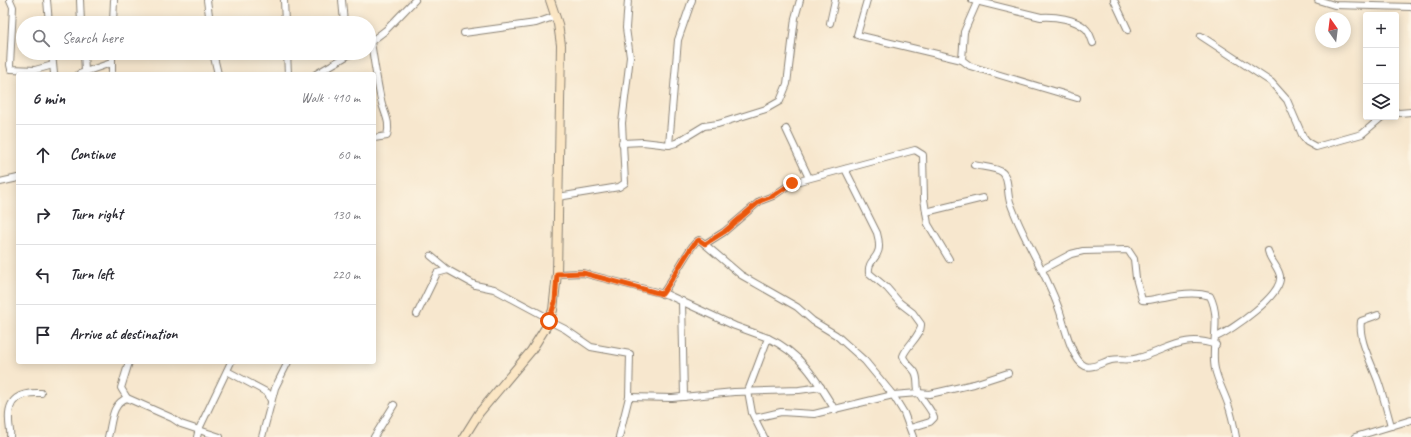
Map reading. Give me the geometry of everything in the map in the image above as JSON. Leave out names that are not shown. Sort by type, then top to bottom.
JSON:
[{"type":"main road","points":[[464,437],[479,413],[531,350],[550,320],[555,302],[557,274],[561,45],[556,16],[550,0]]},
{"type":"street","points":[[10,0],[13,7],[11,69],[34,70],[53,65]]},
{"type":"street","points":[[47,0],[48,16]]},
{"type":"street","points":[[80,0],[81,16]]},
{"type":"street","points":[[113,16],[114,0]]},
{"type":"street","points":[[207,0],[209,16]]},
{"type":"street","points":[[284,0],[285,16]]},
{"type":"street","points":[[342,0],[343,16]]},
{"type":"street","points":[[376,38],[415,0]]},
{"type":"street","points":[[558,197],[619,188],[625,183],[622,123],[630,57],[626,28],[628,0]]},
{"type":"street","points":[[669,144],[678,40],[692,0]]},
{"type":"street","points":[[622,143],[643,142],[669,144],[704,126],[718,124],[759,111],[780,101],[787,84],[795,18],[800,0]]},
{"type":"street","points":[[830,23],[835,0]]},
{"type":"street","points":[[867,0],[857,35],[962,60],[970,66],[1078,98]]},
{"type":"street","points":[[962,60],[964,32],[976,0],[1042,17],[1052,16],[1076,23],[1086,28],[1093,42]]},
{"type":"street","points":[[1114,0],[1128,30]]},
{"type":"street","points":[[1318,0],[1334,5],[1411,7]]},
{"type":"street","points":[[1380,7],[1381,12]]},
{"type":"street","points":[[464,33],[536,23],[556,16]]},
{"type":"street","points":[[1201,36],[1271,82],[1287,100],[1303,137],[1307,142],[1316,147],[1362,134],[1378,120]]},
{"type":"street","points":[[53,60],[54,72]]},
{"type":"street","points":[[83,60],[82,72],[111,63]]},
{"type":"street","points":[[111,60],[112,72]]},
{"type":"street","points":[[215,60],[218,72]]},
{"type":"street","points":[[287,60],[288,72]]},
{"type":"street","points":[[319,72],[338,60]]},
{"type":"street","points":[[373,60],[375,72]]},
{"type":"street","points":[[376,76],[380,98],[388,118],[389,128],[387,136],[376,138]]},
{"type":"street","points":[[1399,113],[1411,112]]},
{"type":"street","points":[[786,129],[809,178]]},
{"type":"street","points":[[705,244],[724,232],[760,201],[773,196],[792,183],[915,150],[924,155],[924,199],[928,224],[949,260]]},
{"type":"street","points":[[974,165],[1002,171],[1005,176],[1009,201],[1052,289],[1067,337],[1078,361],[1085,366],[1092,366],[1118,359],[1129,360],[1140,358],[1178,342],[1200,341],[1216,345]]},
{"type":"street","points":[[845,169],[875,229],[880,244],[878,255],[869,265],[869,273],[913,313],[922,324],[920,332],[903,356],[905,361],[914,370],[918,378],[918,393],[927,404],[934,418],[930,422],[910,428]]},
{"type":"street","points":[[0,182],[16,178]]},
{"type":"street","points":[[926,212],[983,198]]},
{"type":"street","points":[[662,294],[678,272],[679,266],[694,242],[699,240],[741,275],[797,307],[813,321],[836,335],[865,361],[881,377],[894,395],[913,437]]},
{"type":"street","points":[[1043,269],[1071,254],[1083,251],[1128,250],[1134,259],[1136,278],[1142,300],[1152,301],[1164,297],[1192,294],[1210,296],[1214,304],[1216,337],[1215,367],[1217,379],[1229,406],[1236,437]]},
{"type":"street","points":[[1216,337],[1241,324],[1278,288],[1280,277],[1268,251]]},
{"type":"street","points":[[431,256],[448,270],[475,285],[494,289],[550,320],[591,347],[630,354],[629,397],[619,437]]},
{"type":"street","points":[[417,314],[437,273],[448,270]]},
{"type":"street","points":[[557,274],[583,273],[662,294],[682,301],[735,326],[781,344],[800,360],[821,387],[834,410]]},
{"type":"street","points":[[682,301],[684,397]]},
{"type":"street","points":[[1378,315],[1361,321],[1361,330],[1391,426]]},
{"type":"street","points":[[764,437],[752,413],[748,391],[768,338]]},
{"type":"street","points":[[128,364],[121,388],[126,398],[172,418],[181,424],[220,437]]},
{"type":"street","points":[[198,437],[199,429],[230,364]]},
{"type":"street","points":[[262,437],[275,388],[287,364]]},
{"type":"street","points":[[226,371],[268,393],[271,400]]},
{"type":"street","points":[[755,418],[781,412],[814,414],[894,395],[918,393],[930,394],[974,384],[1008,373]]},
{"type":"street","points":[[629,397],[684,397],[748,391],[799,390],[821,387]]},
{"type":"street","points":[[10,437],[8,420],[10,410],[16,398],[26,392],[41,393]]},
{"type":"street","points":[[108,437],[115,408],[121,400],[126,398]]},
{"type":"street","points":[[374,437],[394,405]]},
{"type":"street","points":[[1356,437],[1411,420]]},
{"type":"route","points":[[549,321],[555,302],[557,274],[583,273],[662,294],[668,288],[678,272],[679,266],[687,256],[696,240],[699,240],[705,244],[724,232],[760,201],[773,196],[792,183]]}]
